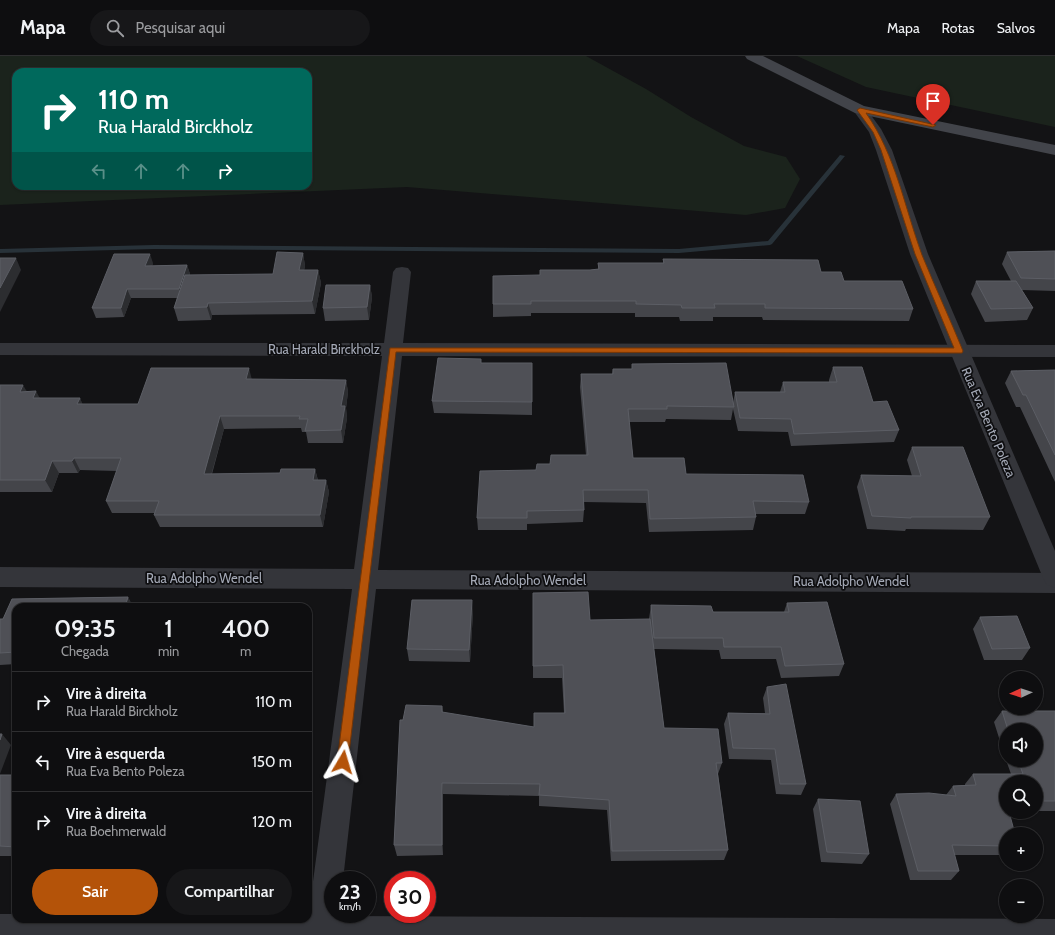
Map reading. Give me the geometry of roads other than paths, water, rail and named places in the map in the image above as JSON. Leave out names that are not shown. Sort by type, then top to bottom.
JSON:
[{"type":"main road","points":[[752,56],[860,110],[1055,150]]},
{"type":"street","name":"Rua Eva Bento Poleza","points":[[860,110],[876,132],[884,150],[919,254],[1055,578]]},
{"type":"street","points":[[322,933],[402,272]]},
{"type":"street","name":"Rua Harald Birckholz","points":[[0,349],[1055,351]]},
{"type":"street","name":"Rua Adolpho Wendel","points":[[0,577],[1055,583]]},
{"type":"street","points":[[0,929],[322,933],[1055,934]]},
{"type":"waterway","points":[[0,251],[154,247],[679,251],[770,243],[842,156]]}]
